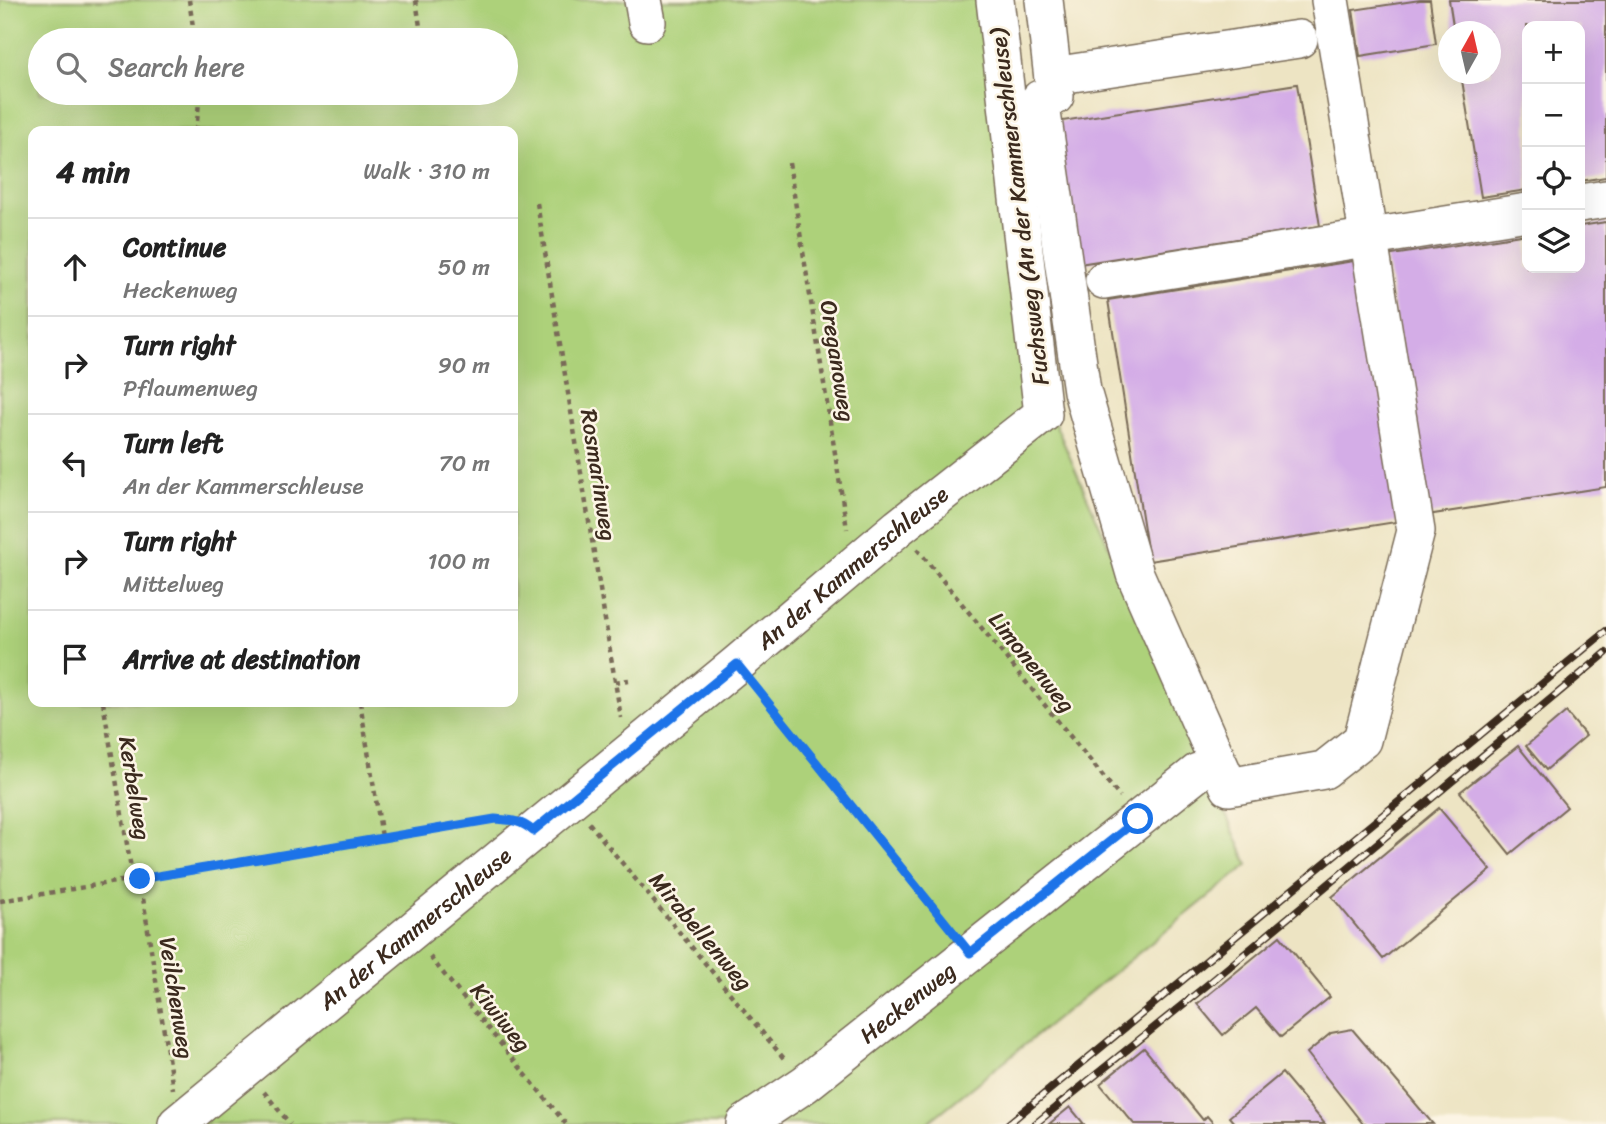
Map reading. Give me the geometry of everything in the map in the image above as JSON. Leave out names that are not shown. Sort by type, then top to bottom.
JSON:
[{"type":"lane","points":[[1044,0],[1055,96],[1040,99],[1082,391],[1135,574],[1229,787],[1324,770],[1363,740],[1416,531],[1330,0]]},
{"type":"lane","name":"Fuchsweg (An der Kammerschleuse)","points":[[1006,2],[1043,414]]},
{"type":"lane","points":[[1053,76],[1299,39]]},
{"type":"lane","points":[[1585,202],[1606,199]]},
{"type":"lane","points":[[1104,281],[1522,213]]},
{"type":"lane","name":"An der Kammerschleuse","points":[[178,1123],[737,664],[899,527],[1043,414]]},
{"type":"lane","name":"Heckenweg","points":[[745,1124],[805,1084],[1198,772]]},
{"type":"path","points":[[188,0],[193,28]]},
{"type":"path","points":[[416,0],[420,28]]},
{"type":"path","points":[[197,126],[199,105]]},
{"type":"path","name":"Oreganoweg","points":[[789,163],[854,564]]},
{"type":"path","name":"Rosmarinweg","points":[[537,203],[627,753]]},
{"type":"path","name":"Limonenweg","points":[[899,527],[1138,819]]},
{"type":"path","points":[[737,664],[970,953]]},
{"type":"path","points":[[615,682],[629,680]]},
{"type":"path","name":"Kerbelweg","points":[[104,707],[133,880]]},
{"type":"path","points":[[361,707],[382,837]]},
{"type":"path","name":"Mirabellenweg","points":[[570,800],[805,1084]]},
{"type":"path","points":[[0,901],[495,819],[525,823],[533,831]]},
{"type":"path","name":"Veilchenweg","points":[[140,879],[178,1123]]},
{"type":"path","name":"Kiwiweg","points":[[409,932],[566,1124]]},
{"type":"path","points":[[244,1069],[290,1124]]},
{"type":"green space","points":[[0,0],[983,0],[1051,414],[1248,865],[926,1124],[0,1124]]},
{"type":"building","points":[[1430,0],[1436,44],[1360,56],[1353,10]]},
{"type":"building","points":[[1449,0],[1606,0],[1606,177],[1585,180],[1585,21],[1522,21],[1522,191],[1481,197],[1463,84],[1501,84],[1501,21],[1452,21]]},
{"type":"building","points":[[1297,84],[1320,226],[1079,264],[1056,122]]},
{"type":"building","points":[[1606,222],[1606,487],[1427,515],[1386,256],[1522,235],[1522,273],[1585,273],[1585,225]]},
{"type":"building","points":[[1360,260],[1402,521],[1149,561],[1108,300]]},
{"type":"building","points":[[1566,712],[1586,736],[1546,770],[1526,746]]},
{"type":"building","points":[[1518,746],[1567,807],[1510,854],[1460,792]]},
{"type":"building","points":[[1439,808],[1491,870],[1383,959],[1332,897]]},
{"type":"building","points":[[1280,936],[1330,997],[1281,1037],[1256,1008],[1223,1035],[1197,1004]]},
{"type":"building","points":[[1352,1029],[1433,1124],[1363,1124],[1307,1053],[1331,1033]]},
{"type":"building","points":[[1144,1048],[1203,1120],[1207,1116],[1214,1124],[1134,1124],[1100,1084]]},
{"type":"building","points":[[1282,1073],[1325,1124],[1235,1124],[1229,1117]]},
{"type":"building","points":[[1070,1107],[1084,1124],[1049,1124]]},
{"type":"railway","points":[[1008,1124],[1606,631]]},
{"type":"railway","points":[[1035,1124],[1212,981],[1606,653]]},
{"type":"route","points":[[140,879],[495,819],[525,823],[533,831],[737,664],[970,953],[1138,819]]}]
